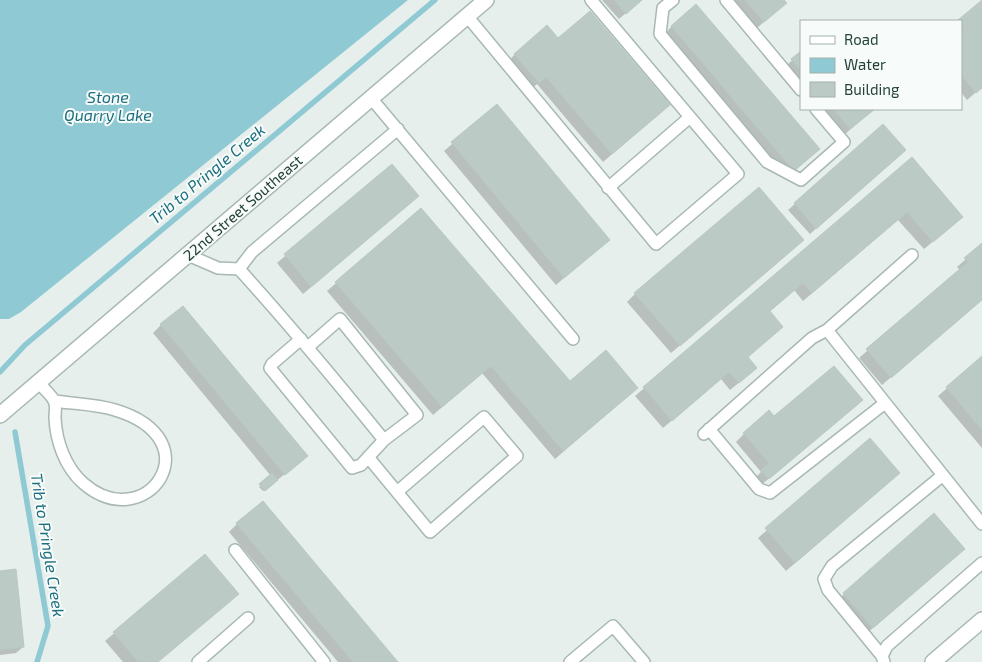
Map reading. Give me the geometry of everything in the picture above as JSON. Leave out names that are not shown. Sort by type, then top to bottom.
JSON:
[{"type":"street","name":"22nd Street Southeast","points":[[0,415],[486,0]]},
{"type":"street","points":[[932,662],[982,620]]},
{"type":"lane","points":[[467,16],[656,244],[738,174],[591,0]]},
{"type":"lane","points":[[673,0],[663,8],[660,34],[767,162],[801,180],[844,142],[817,110]]},
{"type":"lane","points":[[726,0],[800,89]]},
{"type":"lane","points":[[371,98],[573,339]]},
{"type":"lane","points":[[608,188],[690,117]]},
{"type":"lane","points":[[239,269],[252,252],[398,130]]},
{"type":"lane","points":[[188,255],[218,268],[239,269],[304,343],[384,440]]},
{"type":"lane","points":[[885,403],[770,493],[759,489],[706,431],[812,338],[828,330],[912,255]]},
{"type":"lane","points":[[340,319],[417,415],[384,440],[361,465],[352,468],[270,368],[272,364],[304,343],[340,319]]},
{"type":"lane","points":[[828,330],[982,524]]},
{"type":"lane","points":[[38,382],[55,402],[57,435],[62,450],[74,474],[83,483],[109,498],[119,500],[133,498],[146,493],[157,485],[165,470],[167,456],[163,444],[153,431],[138,419],[114,409],[55,402]]},
{"type":"lane","points":[[368,457],[430,532],[517,456],[484,417],[397,492]]},
{"type":"lane","points":[[883,659],[828,590],[824,579],[832,566],[943,475]]},
{"type":"lane","points":[[235,550],[324,662]]},
{"type":"lane","points":[[883,659],[886,646],[982,563]]},
{"type":"lane","points":[[198,662],[248,618]]},
{"type":"lane","points":[[570,662],[613,626],[644,662]]},
{"type":"water","name":"Stone Quarry Lake","points":[[0,0],[408,0],[21,312],[9,319],[0,319]]},
{"type":"building","points":[[614,0],[642,0],[626,14]]},
{"type":"building","points":[[745,0],[784,0],[787,3],[764,22]]},
{"type":"building","points":[[982,0],[982,88],[976,93],[962,76],[962,29],[964,28],[962,20],[958,20]]},
{"type":"building","points":[[696,4],[820,149],[794,171],[671,26]]},
{"type":"building","points":[[590,11],[670,105],[612,154],[546,77],[539,83],[514,54],[547,25],[558,38]]},
{"type":"building","points":[[800,52],[800,70],[791,59]]},
{"type":"building","points":[[497,104],[610,240],[564,278],[451,142]]},
{"type":"building","points":[[834,110],[874,110],[850,129]]},
{"type":"building","points":[[883,124],[906,150],[816,229],[794,203]]},
{"type":"building","points":[[912,157],[963,217],[933,242],[907,212],[812,293],[803,283],[770,311],[783,327],[748,357],[757,368],[739,383],[729,372],[672,421],[643,387]]},
{"type":"building","points":[[392,164],[419,196],[311,287],[284,254]]},
{"type":"building","points":[[759,187],[804,240],[680,346],[634,293]]},
{"type":"building","points":[[421,208],[570,381],[606,350],[638,388],[563,451],[491,366],[442,407],[335,282]]},
{"type":"building","points":[[982,243],[982,300],[891,378],[866,349],[968,262],[964,258]]},
{"type":"building","points":[[183,306],[308,456],[285,475],[160,324]]},
{"type":"building","points":[[982,356],[982,430],[946,387]]},
{"type":"building","points":[[834,366],[863,400],[769,479],[761,470],[769,463],[743,433],[769,410],[774,416]]},
{"type":"building","points":[[870,438],[900,473],[795,563],[765,528]]},
{"type":"building","points":[[272,473],[278,480],[265,491],[259,484]]},
{"type":"building","points":[[263,501],[398,662],[353,662],[236,523]]},
{"type":"building","points":[[934,513],[965,549],[873,628],[843,593]]},
{"type":"building","points":[[205,554],[239,594],[158,662],[138,662],[113,632]]},
{"type":"building","points":[[16,569],[24,647],[0,650],[0,571]]},
{"type":"waterway","name":"Trib to Pringle Creek","points":[[0,372],[25,345],[435,0]]},
{"type":"waterway","name":"Trib to Pringle Creek","points":[[15,432],[48,626],[37,662]]}]
